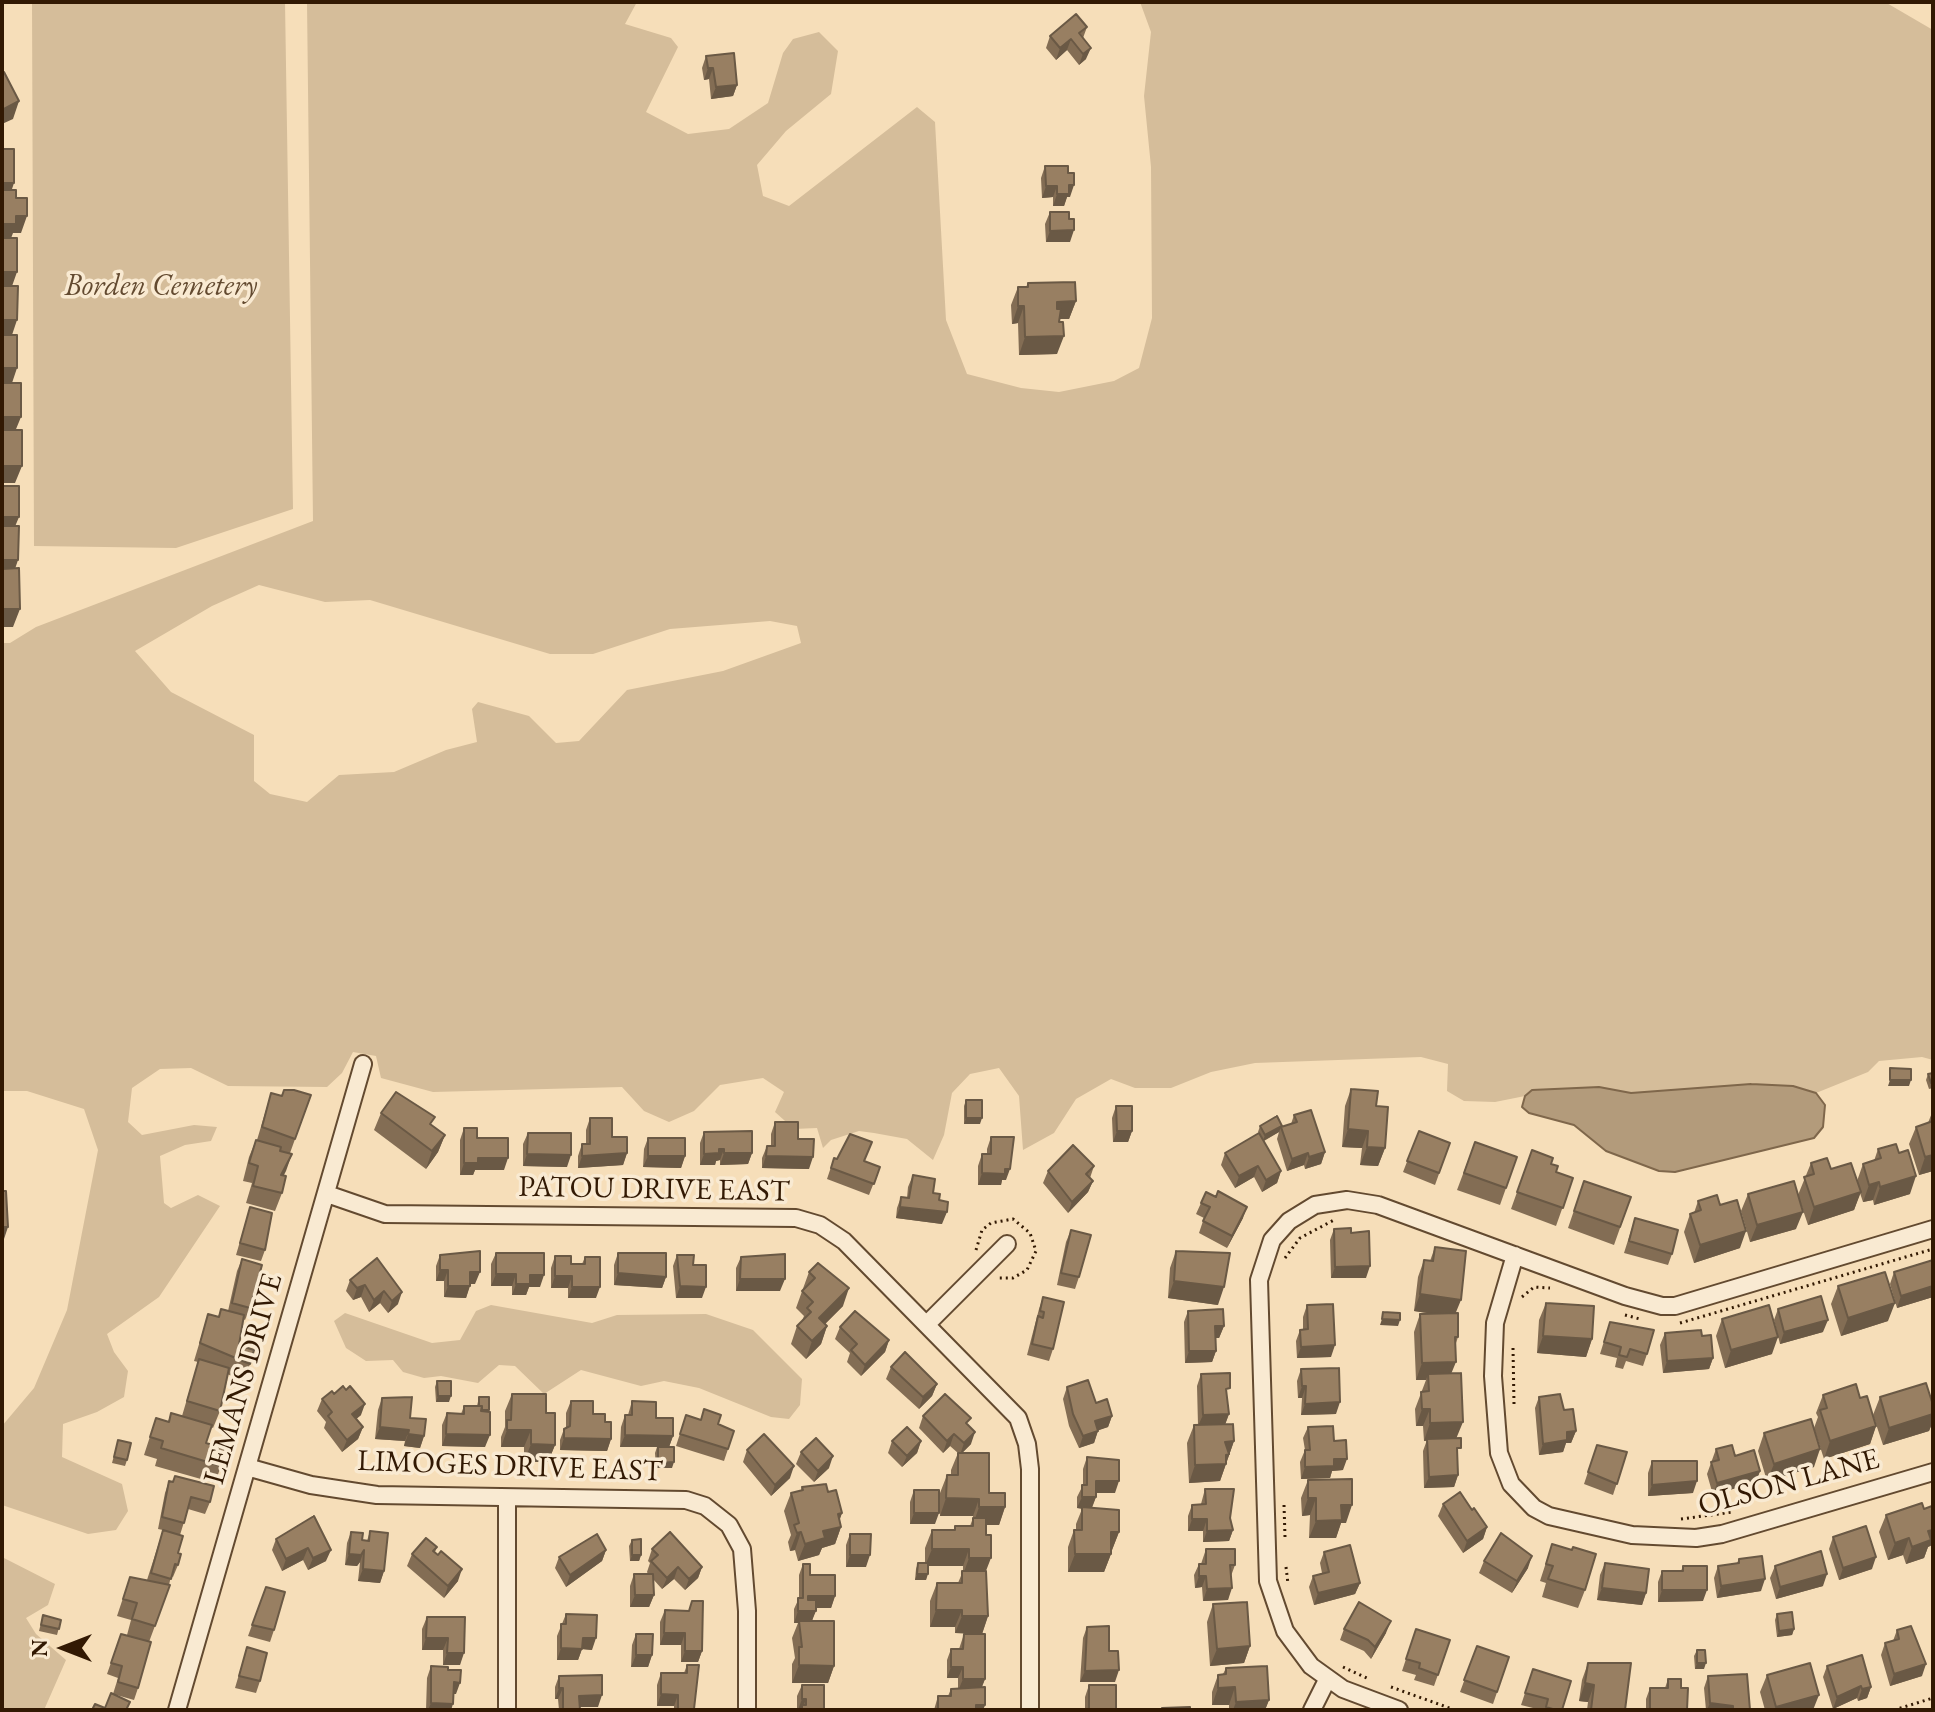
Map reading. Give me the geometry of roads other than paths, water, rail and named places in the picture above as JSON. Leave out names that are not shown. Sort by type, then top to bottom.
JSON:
[{"type":"street","name":"LEMANS DRIVE","points":[[177,1710],[363,1064]]},
{"type":"street","name":"PATOU DRIVE EAST","points":[[327,1194],[385,1214],[796,1218],[820,1225],[844,1241],[928,1323],[1018,1418],[1027,1444],[1030,1494],[1030,1710]]},
{"type":"street","points":[[1399,1710],[1327,1680],[1295,1647],[1285,1631],[1268,1581],[1259,1280],[1272,1240],[1289,1221],[1315,1205],[1347,1200],[1378,1205],[1649,1304],[1675,1306],[1933,1229]]},
{"type":"street","points":[[928,1323],[1007,1244]]},
{"type":"street","name":"OLSON LANE","points":[[1515,1255],[1495,1323],[1493,1376],[1499,1453],[1507,1475],[1522,1498],[1549,1516],[1632,1535],[1696,1538],[1722,1534],[1933,1472]]},
{"type":"street","name":"LIMOGES DRIVE EAST","points":[[247,1467],[311,1485],[377,1495],[686,1500],[721,1517],[742,1549],[747,1611],[747,1710]]},
{"type":"street","points":[[507,1498],[507,1710]]},
{"type":"street","points":[[1312,1710],[1327,1680]]},
{"type":"park label","name":"Borden Cemetery","points":[[161,287]]}]
